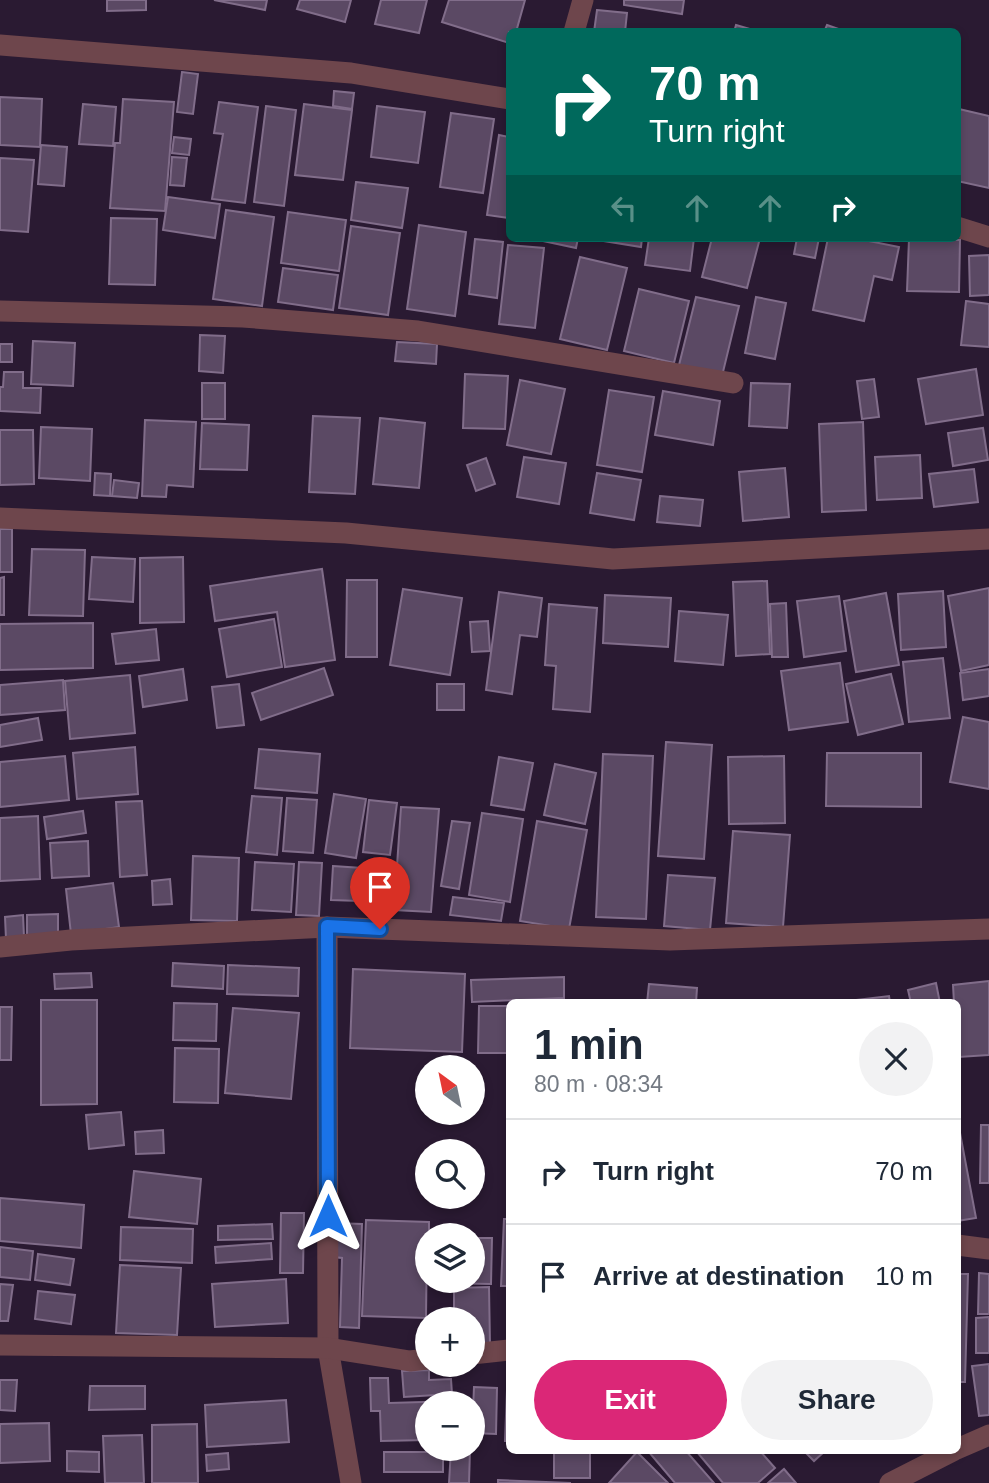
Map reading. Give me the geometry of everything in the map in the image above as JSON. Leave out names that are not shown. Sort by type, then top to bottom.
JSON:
[{"type":"street","points":[[576,28],[583,0]]},
{"type":"street","points":[[0,45],[351,74],[506,99]]},
{"type":"street","points":[[961,228],[989,237]]},
{"type":"street","points":[[0,311],[243,317],[418,331],[733,383]]},
{"type":"street","points":[[0,519],[346,533],[613,559],[989,539]]},
{"type":"street","points":[[327,926],[328,1348],[351,1483]]},
{"type":"street","points":[[0,947],[71,940],[327,926],[670,940],[989,929]]},
{"type":"street","points":[[961,1246],[989,1249]]},
{"type":"street","points":[[0,1345],[328,1348],[415,1360]]},
{"type":"street","points":[[485,1353],[506,1350]]},
{"type":"street","points":[[961,1447],[989,1435]]},
{"type":"street","points":[[890,1483],[947,1454]]},
{"type":"building","points":[[107,0],[146,0],[146,10],[107,11]]},
{"type":"building","points":[[214,0],[267,0],[265,10]]},
{"type":"building","points":[[300,0],[351,0],[345,22],[297,9]]},
{"type":"building","points":[[381,0],[427,0],[419,33],[375,24]]},
{"type":"building","points":[[449,0],[525,0],[517,28],[506,28],[506,42],[442,22]]},
{"type":"building","points":[[624,0],[684,0],[682,14],[624,5]]},
{"type":"building","points":[[597,10],[627,13],[625,28],[595,28]]},
{"type":"building","points":[[182,72],[198,74],[193,114],[177,112]]},
{"type":"building","points":[[334,91],[354,93],[352,109],[333,106]]},
{"type":"building","points":[[0,97],[42,99],[40,147],[0,145]]},
{"type":"building","points":[[123,99],[174,102],[165,211],[110,208],[115,143],[120,143]]},
{"type":"building","points":[[219,102],[258,107],[245,203],[212,199],[223,134],[214,133]]},
{"type":"building","points":[[83,104],[116,107],[113,146],[79,144]]},
{"type":"building","points":[[304,104],[352,110],[343,180],[295,175]]},
{"type":"building","points":[[266,106],[296,110],[284,206],[254,202]]},
{"type":"building","points":[[377,106],[425,112],[418,163],[371,157]]},
{"type":"building","points":[[961,109],[989,116],[989,188],[961,182]]},
{"type":"building","points":[[451,113],[494,119],[483,193],[440,187]]},
{"type":"building","points":[[499,135],[506,136],[506,218],[487,215]]},
{"type":"building","points":[[174,137],[191,139],[189,155],[172,153]]},
{"type":"building","points":[[41,145],[67,147],[64,186],[38,184]]},
{"type":"building","points":[[172,157],[187,158],[184,186],[170,185]]},
{"type":"building","points":[[0,158],[34,160],[28,232],[0,230]]},
{"type":"building","points":[[356,182],[408,188],[402,228],[351,220]]},
{"type":"building","points":[[168,197],[220,204],[215,238],[163,230]]},
{"type":"building","points":[[226,210],[274,217],[262,306],[213,299]]},
{"type":"building","points":[[288,212],[346,220],[339,271],[281,263]]},
{"type":"building","points":[[111,218],[157,219],[155,285],[109,284]]},
{"type":"building","points":[[419,225],[466,232],[455,316],[407,309]]},
{"type":"building","points":[[351,226],[400,233],[388,315],[339,308]]},
{"type":"building","points":[[475,239],[503,242],[497,298],[469,294]]},
{"type":"building","points":[[548,242],[577,242],[576,248]]},
{"type":"building","points":[[610,242],[642,242],[641,247]]},
{"type":"building","points":[[648,242],[694,242],[690,271],[645,265]]},
{"type":"building","points":[[711,242],[759,242],[747,288],[702,277]]},
{"type":"building","points":[[796,242],[818,242],[815,258],[794,254]]},
{"type":"building","points":[[827,242],[874,242],[899,247],[892,280],[874,276],[864,321],[813,310]]},
{"type":"building","points":[[909,242],[960,242],[959,292],[907,291]]},
{"type":"building","points":[[508,245],[544,248],[535,328],[499,324]]},
{"type":"building","points":[[989,255],[989,295],[970,296],[969,256]]},
{"type":"building","points":[[580,257],[627,268],[607,350],[560,339]]},
{"type":"building","points":[[283,268],[338,275],[333,310],[278,302]]},
{"type":"building","points":[[639,289],[689,301],[674,363],[624,351]]},
{"type":"building","points":[[696,297],[739,306],[722,376],[679,365]]},
{"type":"building","points":[[756,297],[786,303],[775,359],[745,353]]},
{"type":"building","points":[[966,301],[989,304],[989,347],[961,345]]},
{"type":"building","points":[[200,335],[225,336],[223,373],[199,371]]},
{"type":"building","points":[[33,341],[75,343],[73,386],[31,384]]},
{"type":"building","points":[[397,342],[437,344],[436,364],[395,361]]},
{"type":"building","points":[[0,344],[12,344],[12,362],[0,362]]},
{"type":"building","points":[[976,369],[983,415],[926,424],[918,379]]},
{"type":"building","points":[[4,372],[23,372],[23,388],[41,388],[40,413],[0,411],[0,387],[3,387]]},
{"type":"building","points":[[465,374],[508,376],[505,429],[463,428]]},
{"type":"building","points":[[874,379],[879,417],[862,419],[857,381]]},
{"type":"building","points":[[520,380],[565,389],[551,454],[507,445]]},
{"type":"building","points":[[202,383],[225,383],[225,419],[202,419]]},
{"type":"building","points":[[751,383],[790,384],[787,428],[749,426]]},
{"type":"building","points":[[609,390],[654,397],[642,472],[597,465]]},
{"type":"building","points":[[663,391],[720,401],[713,445],[655,435]]},
{"type":"building","points":[[313,416],[360,418],[355,494],[309,492]]},
{"type":"building","points":[[380,418],[425,423],[419,488],[373,484]]},
{"type":"building","points":[[145,420],[196,422],[193,487],[167,485],[166,497],[142,496]]},
{"type":"building","points":[[863,422],[866,510],[822,512],[819,424]]},
{"type":"building","points":[[202,423],[249,425],[247,470],[200,469]]},
{"type":"building","points":[[41,427],[92,429],[90,481],[39,478]]},
{"type":"building","points":[[983,428],[988,460],[953,466],[948,433]]},
{"type":"building","points":[[0,430],[33,430],[34,484],[0,485]]},
{"type":"building","points":[[920,455],[922,498],[877,500],[875,457]]},
{"type":"building","points":[[524,457],[566,463],[559,504],[517,497]]},
{"type":"building","points":[[486,458],[495,484],[476,491],[467,465]]},
{"type":"building","points":[[785,468],[789,517],[743,521],[739,472]]},
{"type":"building","points":[[974,469],[978,502],[934,507],[929,474]]},
{"type":"building","points":[[95,473],[111,474],[110,496],[94,495]]},
{"type":"building","points":[[597,473],[641,480],[634,520],[590,513]]},
{"type":"building","points":[[114,480],[139,483],[137,498],[112,496]]},
{"type":"building","points":[[660,496],[703,500],[700,526],[657,522]]},
{"type":"building","points":[[0,529],[12,529],[12,572],[0,572]]},
{"type":"building","points":[[32,549],[85,550],[83,616],[29,615]]},
{"type":"building","points":[[92,557],[135,559],[133,602],[89,599]]},
{"type":"building","points":[[183,557],[184,622],[140,623],[140,558]]},
{"type":"building","points":[[322,569],[335,660],[285,667],[277,612],[215,621],[210,586]]},
{"type":"building","points":[[4,577],[4,615],[0,615],[0,578]]},
{"type":"building","points":[[347,580],[377,580],[377,657],[346,657]]},
{"type":"building","points":[[767,581],[770,654],[736,656],[733,582]]},
{"type":"building","points":[[989,588],[989,665],[961,671],[948,596]]},
{"type":"building","points":[[403,589],[462,598],[450,675],[390,665]]},
{"type":"building","points":[[943,591],[946,647],[901,650],[898,594]]},
{"type":"building","points":[[499,592],[542,598],[537,637],[520,635],[512,694],[486,690]]},
{"type":"building","points":[[886,593],[899,665],[856,672],[844,601]]},
{"type":"building","points":[[605,595],[671,598],[668,647],[603,643]]},
{"type":"building","points":[[839,596],[846,651],[804,657],[797,601]]},
{"type":"building","points":[[786,603],[788,657],[772,657],[770,604]]},
{"type":"building","points":[[549,604],[597,608],[590,712],[553,709],[556,666],[545,665]]},
{"type":"building","points":[[679,611],[728,615],[723,665],[675,661]]},
{"type":"building","points":[[274,619],[282,667],[227,677],[219,629]]},
{"type":"building","points":[[488,621],[490,651],[472,652],[470,622]]},
{"type":"building","points":[[93,623],[93,668],[0,670],[0,624]]},
{"type":"building","points":[[156,629],[159,660],[116,664],[112,634]]},
{"type":"building","points":[[943,658],[950,718],[909,722],[903,662]]},
{"type":"building","points":[[840,663],[848,722],[789,730],[781,671]]},
{"type":"building","points":[[324,668],[333,695],[261,720],[252,693]]},
{"type":"building","points":[[183,669],[187,700],[143,707],[139,676]]},
{"type":"building","points":[[989,669],[989,696],[963,700],[960,673]]},
{"type":"building","points":[[891,674],[903,724],[858,735],[846,684]]},
{"type":"building","points":[[130,675],[135,733],[70,739],[65,681]]},
{"type":"building","points":[[63,680],[65,710],[0,715],[0,685]]},
{"type":"building","points":[[239,684],[244,725],[217,728],[212,687]]},
{"type":"building","points":[[437,684],[464,684],[464,710],[437,710]]},
{"type":"building","points":[[963,717],[989,722],[989,789],[950,782]]},
{"type":"building","points":[[38,718],[42,740],[0,747],[0,725]]},
{"type":"building","points":[[666,742],[712,745],[704,859],[658,856]]},
{"type":"building","points":[[135,747],[138,794],[77,799],[73,753]]},
{"type":"building","points":[[259,749],[320,754],[317,793],[255,788]]},
{"type":"building","points":[[827,753],[921,753],[921,807],[826,806]]},
{"type":"building","points":[[603,754],[653,756],[646,919],[596,917]]},
{"type":"building","points":[[65,756],[69,800],[0,807],[0,762]]},
{"type":"building","points":[[784,756],[785,823],[729,824],[728,757]]},
{"type":"building","points":[[499,757],[533,763],[524,810],[491,805]]},
{"type":"building","points":[[555,764],[596,773],[585,824],[544,815]]},
{"type":"building","points":[[334,794],[366,799],[356,858],[325,853]]},
{"type":"building","points":[[252,796],[282,798],[277,855],[246,852]]},
{"type":"building","points":[[287,798],[317,800],[313,853],[283,851]]},
{"type":"building","points":[[369,800],[397,803],[390,855],[363,852]]},
{"type":"building","points":[[142,801],[147,875],[120,877],[116,802]]},
{"type":"building","points":[[401,807],[439,809],[431,912],[394,910]]},
{"type":"building","points":[[83,811],[86,833],[47,839],[44,817]]},
{"type":"building","points":[[482,813],[523,819],[510,902],[469,895]]},
{"type":"building","points":[[38,816],[40,879],[0,881],[0,818]]},
{"type":"building","points":[[452,821],[470,823],[459,889],[441,886]]},
{"type":"building","points":[[537,821],[587,830],[569,929],[520,921]]},
{"type":"building","points":[[733,831],[790,835],[783,927],[726,923]]},
{"type":"building","points":[[88,841],[89,876],[52,878],[50,843]]},
{"type":"building","points":[[193,856],[239,858],[237,921],[191,920]]},
{"type":"building","points":[[255,862],[294,864],[291,912],[252,910]]},
{"type":"building","points":[[299,862],[322,863],[319,916],[296,915]]},
{"type":"building","points":[[333,866],[362,868],[360,901],[331,900]]},
{"type":"building","points":[[668,875],[715,878],[710,930],[664,926]]},
{"type":"building","points":[[170,879],[172,904],[153,905],[152,881]]},
{"type":"building","points":[[113,883],[119,927],[71,934],[66,889]]},
{"type":"building","points":[[453,897],[504,903],[501,921],[450,915]]},
{"type":"building","points":[[58,914],[58,936],[27,936],[27,915]]},
{"type":"building","points":[[23,915],[24,937],[6,939],[5,917]]},
{"type":"building","points":[[173,963],[224,966],[223,989],[172,986]]},
{"type":"building","points":[[228,965],[299,968],[298,996],[227,994]]},
{"type":"building","points":[[353,969],[465,974],[462,1052],[350,1048]]},
{"type":"building","points":[[91,973],[92,987],[55,989],[54,974]]},
{"type":"building","points":[[564,977],[564,998],[472,1002],[471,980]]},
{"type":"building","points":[[989,981],[989,1055],[961,1057],[961,999],[954,999],[953,985]]},
{"type":"building","points":[[936,983],[939,999],[910,999],[908,990]]},
{"type":"building","points":[[649,984],[697,988],[696,999],[647,999]]},
{"type":"building","points":[[889,996],[889,999],[864,999]]},
{"type":"building","points":[[41,1000],[97,1000],[97,1104],[41,1105]]},
{"type":"building","points":[[174,1003],[217,1004],[216,1041],[173,1040]]},
{"type":"building","points":[[479,1006],[506,1006],[506,1053],[478,1053]]},
{"type":"building","points":[[0,1007],[12,1007],[11,1060],[0,1060]]},
{"type":"building","points":[[233,1008],[299,1013],[291,1099],[225,1093]]},
{"type":"building","points":[[175,1048],[219,1049],[218,1103],[174,1102]]},
{"type":"building","points":[[121,1112],[124,1145],[89,1149],[86,1115]]},
{"type":"building","points":[[981,1125],[989,1125],[989,1183],[980,1183]]},
{"type":"building","points":[[163,1130],[164,1153],[136,1154],[135,1132]]},
{"type":"building","points":[[961,1138],[976,1218],[961,1220]]},
{"type":"building","points":[[134,1171],[201,1179],[197,1224],[129,1217]]},
{"type":"building","points":[[0,1198],[84,1205],[81,1248],[0,1241]]},
{"type":"building","points":[[281,1213],[304,1213],[303,1273],[280,1273]]},
{"type":"building","points":[[504,1219],[506,1219],[506,1286],[501,1286]]},
{"type":"building","points":[[366,1220],[429,1222],[415,1223],[415,1293],[426,1293],[426,1307],[415,1307],[415,1318],[362,1316]]},
{"type":"building","points":[[333,1223],[362,1224],[359,1328],[340,1327],[342,1258],[333,1257]]},
{"type":"building","points":[[272,1224],[273,1239],[218,1240],[218,1226]]},
{"type":"building","points":[[121,1227],[193,1229],[192,1263],[120,1260]]},
{"type":"building","points":[[485,1238],[492,1238],[491,1284],[485,1284]]},
{"type":"building","points":[[271,1243],[272,1259],[216,1263],[215,1247]]},
{"type":"building","points":[[0,1247],[33,1251],[30,1280],[0,1277]]},
{"type":"building","points":[[38,1254],[74,1259],[70,1285],[35,1280]]},
{"type":"building","points":[[120,1265],[181,1268],[177,1335],[116,1333]]},
{"type":"building","points":[[979,1273],[989,1274],[989,1314],[978,1314]]},
{"type":"building","points":[[961,1274],[968,1274],[965,1382],[961,1382]]},
{"type":"building","points":[[286,1279],[288,1323],[215,1327],[212,1284]]},
{"type":"building","points":[[0,1284],[13,1285],[8,1321],[0,1321]]},
{"type":"building","points":[[485,1287],[489,1287],[490,1345],[485,1345],[485,1307],[454,1307],[454,1293],[485,1293]]},
{"type":"building","points":[[38,1291],[75,1295],[71,1324],[35,1319]]},
{"type":"building","points":[[989,1317],[989,1353],[976,1353],[976,1318]]},
{"type":"building","points":[[989,1364],[989,1415],[979,1416],[972,1366]]},
{"type":"building","points":[[402,1371],[415,1371],[415,1377],[429,1377],[429,1380],[451,1379],[452,1391],[415,1391],[415,1396],[404,1397]]},
{"type":"building","points":[[370,1378],[388,1378],[389,1403],[415,1402],[415,1440],[381,1441],[380,1411],[371,1411]]},
{"type":"building","points":[[0,1380],[17,1380],[15,1411],[0,1410]]},
{"type":"building","points":[[90,1386],[145,1386],[145,1409],[89,1410]]},
{"type":"building","points":[[474,1387],[497,1388],[496,1434],[485,1434],[485,1391],[474,1391]]},
{"type":"building","points":[[286,1400],[289,1442],[207,1447],[205,1405]]},
{"type":"building","points":[[49,1423],[50,1461],[0,1463],[0,1424]]},
{"type":"building","points":[[197,1424],[198,1483],[152,1483],[152,1425]]},
{"type":"building","points":[[142,1435],[144,1483],[105,1483],[103,1436]]},
{"type":"building","points":[[67,1451],[99,1452],[99,1472],[67,1471]]},
{"type":"building","points":[[384,1452],[415,1452],[415,1461],[443,1461],[443,1472],[384,1472]]},
{"type":"building","points":[[228,1453],[229,1469],[207,1471],[206,1455]]},
{"type":"building","points":[[554,1454],[590,1454],[590,1478],[554,1478]]},
{"type":"building","points":[[635,1454],[639,1454],[668,1483],[609,1483]]},
{"type":"building","points":[[651,1454],[689,1454],[714,1483],[675,1483]]},
{"type":"building","points":[[699,1454],[763,1454],[775,1468],[758,1483],[723,1483]]},
{"type":"building","points":[[807,1454],[822,1454],[814,1461]]},
{"type":"building","points":[[450,1461],[470,1461],[469,1483],[449,1483]]},
{"type":"building","points":[[784,1469],[796,1483],[768,1483]]},
{"type":"building","points":[[498,1480],[571,1483],[498,1483]]},
{"type":"route","points":[[328,1216],[327,926],[380,929]]}]
